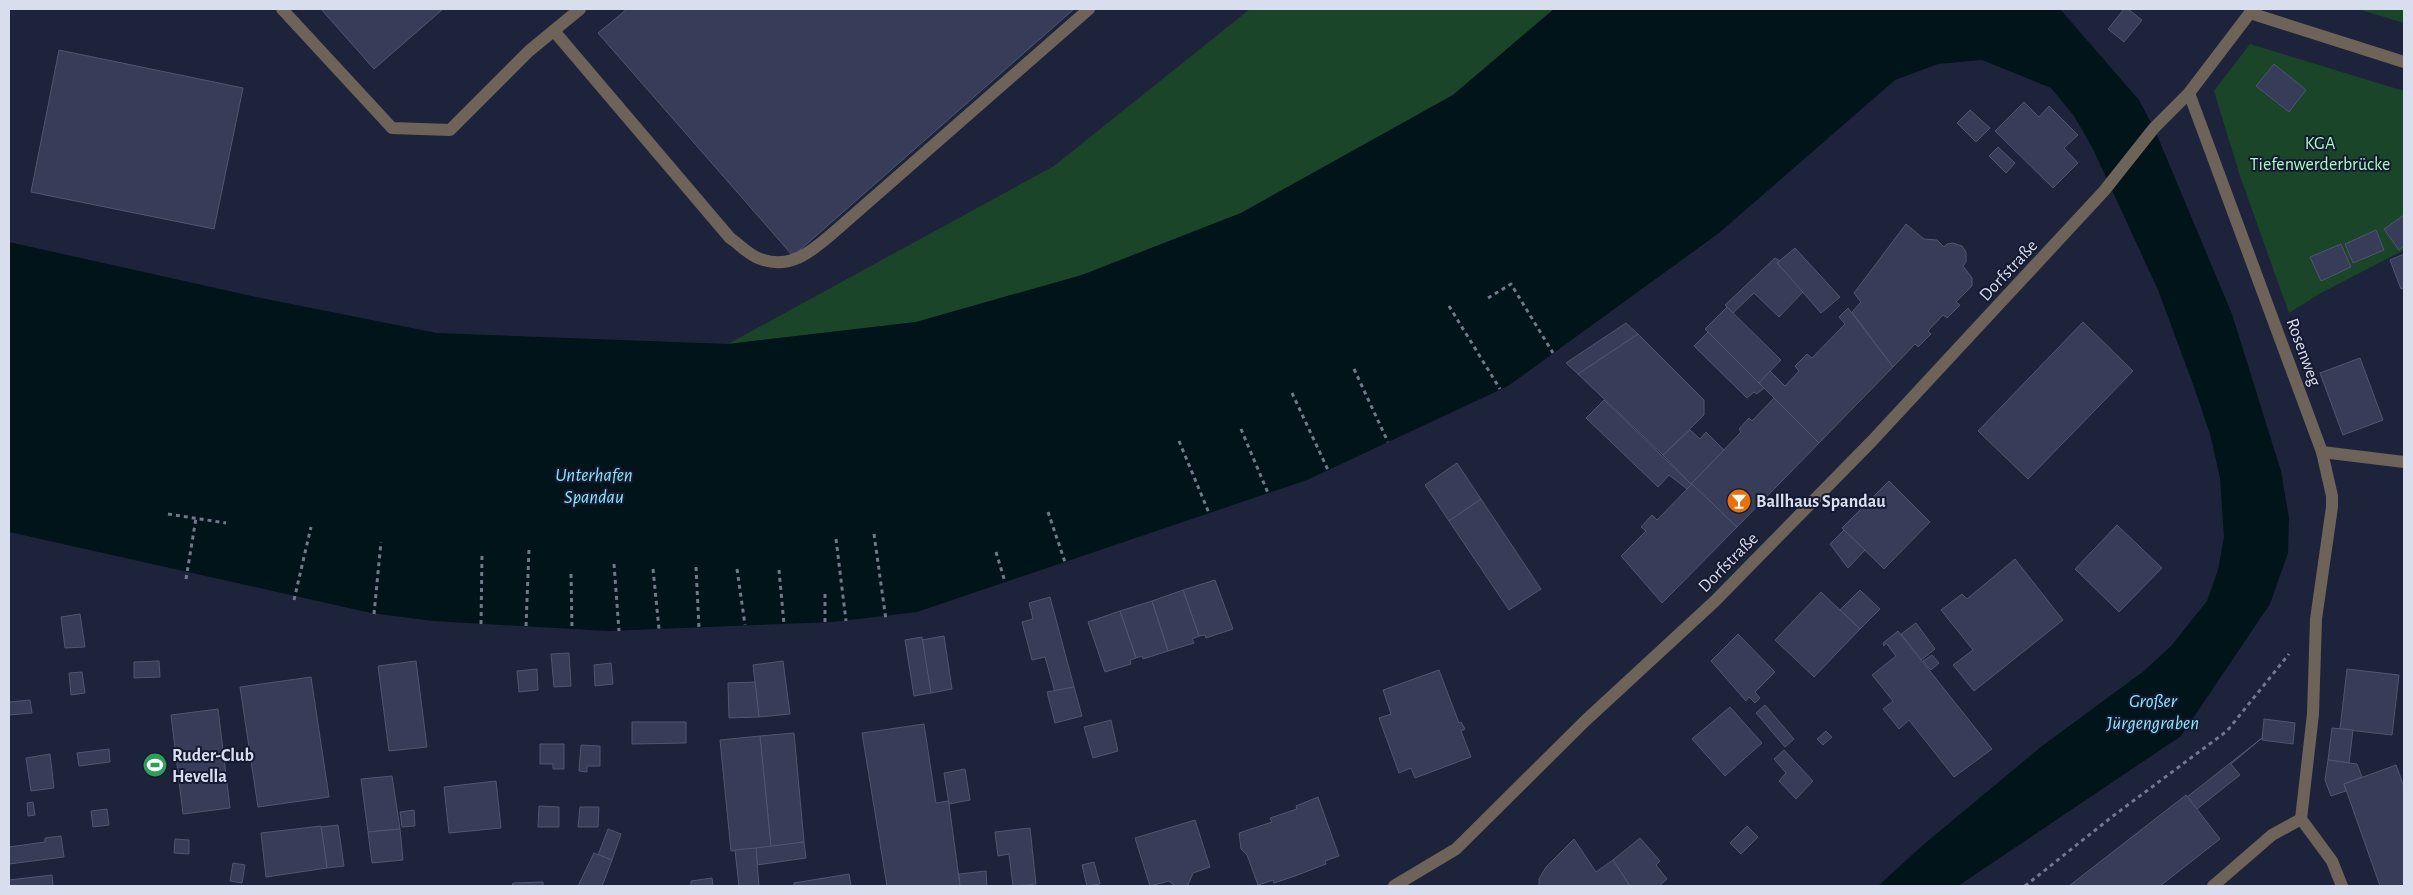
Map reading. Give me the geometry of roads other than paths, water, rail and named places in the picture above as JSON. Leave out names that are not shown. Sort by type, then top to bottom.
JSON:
[{"type":"street","points":[[282,9],[392,128],[450,130],[529,52],[580,9]]},
{"type":"street","points":[[554,31],[730,238],[757,258],[781,264],[805,256],[833,233],[1089,9]]},
{"type":"street","points":[[2251,11],[2404,62]]},
{"type":"street","name":"Dorfstraße","points":[[1394,886],[1456,849],[1585,721],[1715,601],[1921,390],[2104,192],[2154,128],[2188,93],[2251,11]]},
{"type":"street","name":"Rosenweg","points":[[2188,93],[2322,452],[2332,496],[2316,632],[2313,714],[2301,819]]},
{"type":"street","points":[[2322,452],[2404,462]]},
{"type":"street","points":[[2213,886],[2235,865],[2272,836],[2301,819],[2332,861],[2342,886]]},
{"type":"water","name":"Unterhafen Spandau","points":[[1554,9],[2060,9],[2139,100],[2154,128],[2232,314],[2281,471],[2289,518],[2288,553],[2270,604],[2181,736],[1958,886],[1878,886],[1923,845],[2042,746],[2144,671],[2171,646],[2207,601],[2218,570],[2224,537],[2220,478],[2210,434],[2158,290],[2093,149],[2074,116],[2051,88],[1982,60],[1938,64],[1895,80],[1719,233],[1508,386],[1307,480],[917,612],[833,622],[608,631],[433,621],[371,613],[9,532],[9,242],[256,297],[437,333],[728,344],[916,322],[1082,275],[1241,213],[1453,95]]},
{"type":"place","name":"Ballhaus Spandau","points":[[1739,501]]},
{"type":"place","name":"Ruder-Club Hevella","points":[[155,765]]},
{"type":"park label","name":"KGA Tiefenwerderbrücke","points":[[2320,153]]},
{"type":"water label","name":"Großer Jürgengraben","points":[[2153,711]]}]
